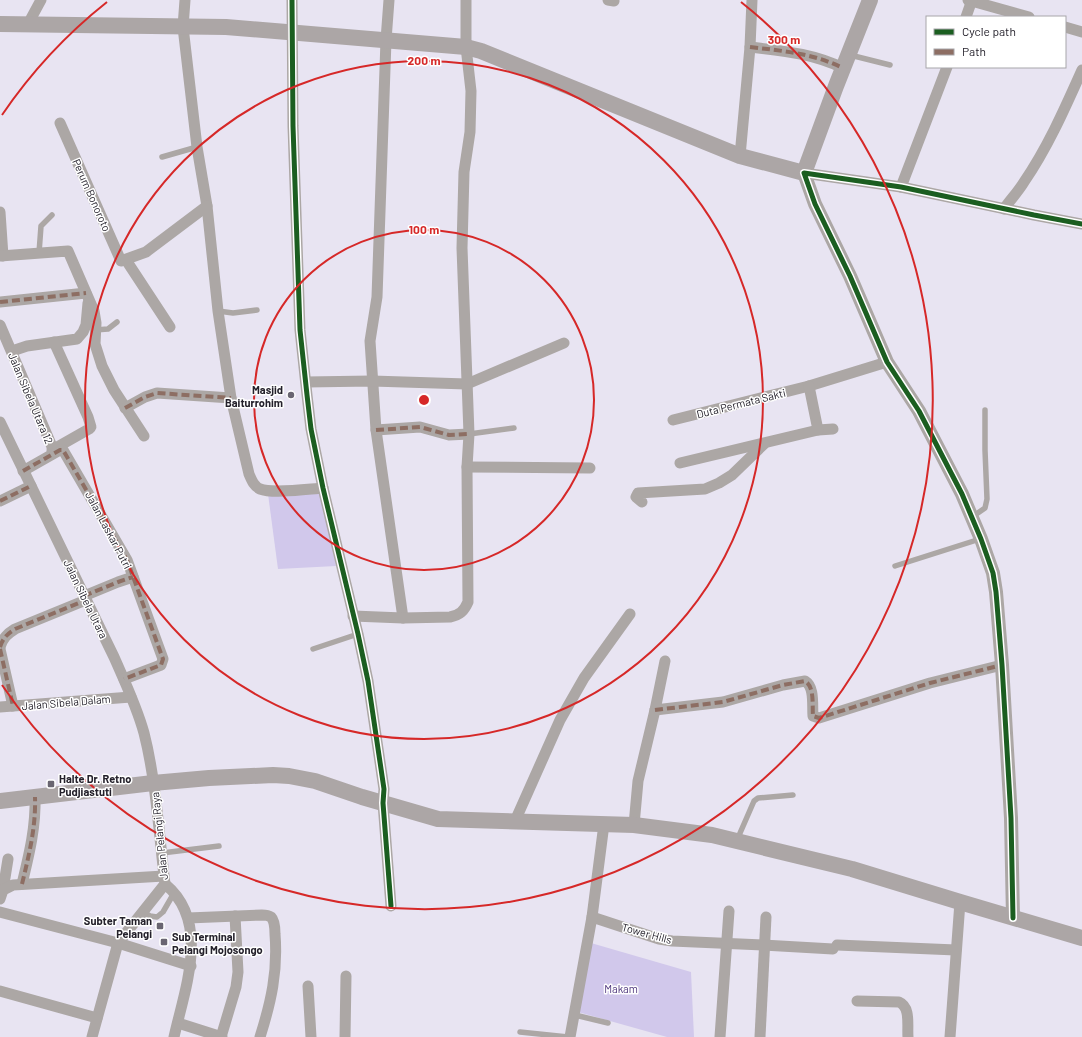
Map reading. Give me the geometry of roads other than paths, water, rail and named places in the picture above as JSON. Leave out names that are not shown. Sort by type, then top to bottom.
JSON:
[{"type":"main road","points":[[0,24],[226,28],[466,47],[481,51],[740,156],[804,173],[870,0]]},
{"type":"main road","points":[[0,801],[209,778],[273,775],[307,779],[329,785],[355,795],[438,819],[634,825],[712,835],[737,840],[852,869],[1082,938]]},
{"type":"street","points":[[25,24],[41,0]]},
{"type":"street","points":[[185,0],[183,27],[197,147],[207,206],[218,311],[231,398],[249,474],[252,482],[262,489],[272,491],[323,488]]},
{"type":"street","points":[[292,0],[300,330],[311,429],[323,488],[368,682],[384,789],[383,803],[391,906]]},
{"type":"street","points":[[389,0],[386,40],[377,296],[370,341],[376,430],[403,618]]},
{"type":"street","points":[[353,616],[403,618],[450,617],[457,616],[464,610],[468,602],[467,467],[469,434],[462,223],[464,172],[470,132],[471,91],[466,47],[466,0]]},
{"type":"street","points":[[608,0],[614,0]]},
{"type":"street","points":[[740,156],[750,47],[752,0]]},
{"type":"street","points":[[966,16],[971,0],[1026,16]]},
{"type":"street","points":[[1066,27],[1082,32]]},
{"type":"street","points":[[750,47],[800,53],[830,62],[846,61]]},
{"type":"street","points":[[900,187],[947,68]]},
{"type":"street","points":[[1004,209],[1024,183],[1037,162],[1059,120],[1082,70]]},
{"type":"street","name":"Perum Bonoroto","points":[[60,123],[122,261],[126,260],[170,327]]},
{"type":"street","points":[[1014,918],[1011,818],[1002,665],[993,573],[981,539],[962,494],[919,411],[887,362],[850,276],[815,204],[804,173],[900,187],[1082,224]]},
{"type":"street","points":[[126,260],[146,252],[207,206]]},
{"type":"street","points":[[0,212],[1,256],[68,251],[94,311],[96,350],[110,382],[144,436]]},
{"type":"street","points":[[0,302],[87,295]]},
{"type":"street","points":[[12,352],[27,346],[77,338],[84,332],[88,313],[87,295]]},
{"type":"street","name":"Jalan Sibela Utara 12","points":[[0,325],[53,449]]},
{"type":"street","points":[[23,469],[53,449],[91,427],[88,417],[54,342]]},
{"type":"street","points":[[306,382],[372,381],[467,384],[564,343]]},
{"type":"street","name":"Duta Permata Sakti","points":[[673,420],[809,386],[887,362]]},
{"type":"street","points":[[809,386],[818,430]]},
{"type":"street","points":[[125,408],[149,395],[231,398]]},
{"type":"street","name":"Jalan Sibela Utara","points":[[0,422],[132,696],[144,733],[153,783]]},
{"type":"street","points":[[376,430],[420,427],[449,435],[469,434]]},
{"type":"street","points":[[680,463],[818,430],[833,429]]},
{"type":"street","points":[[642,502],[636,497],[638,493],[705,489],[718,484],[738,470],[764,443]]},
{"type":"street","name":"Jalan Laskar Putri","points":[[23,469],[60,450],[63,450],[127,560],[163,662],[161,665],[124,679]]},
{"type":"street","points":[[467,467],[590,468]]},
{"type":"street","points":[[0,501],[31,486]]},
{"type":"street","points":[[13,706],[1,645],[8,633],[118,582],[134,577]]},
{"type":"street","points":[[515,821],[560,720],[584,678],[630,614]]},
{"type":"street","points":[[634,825],[638,781],[665,661]]},
{"type":"street","points":[[655,710],[723,702],[778,686],[805,682],[808,683],[812,690],[813,716],[819,718],[930,683],[1002,665]]},
{"type":"street","name":"Jalan Sibela Dalam","points":[[0,708],[132,696]]},
{"type":"street","name":"Jalan Pelangi Raya","points":[[92,1037],[118,943],[143,912],[165,880],[153,783]]},
{"type":"street","points":[[22,884],[31,847],[35,821],[35,797]]},
{"type":"street","points":[[569,1037],[575,1015],[592,917],[604,824]]},
{"type":"street","points":[[2,894],[8,859]]},
{"type":"street","points":[[2,894],[13,885],[22,884],[165,880],[175,891],[183,904],[188,918],[192,940],[191,966],[174,1037]]},
{"type":"street","points":[[950,1037],[960,902]]},
{"type":"street","points":[[720,1037],[729,911]]},
{"type":"street","points":[[0,912],[118,943],[191,966]]},
{"type":"street","points":[[188,918],[267,915],[272,918],[274,923],[276,971],[271,1001],[260,1037]]},
{"type":"street","points":[[178,1023],[221,1037],[236,987],[238,972],[236,916]]},
{"type":"street","name":"Tower Hills","points":[[592,917],[659,939],[686,942],[956,950]]},
{"type":"street","points":[[760,1037],[763,945],[766,917]]},
{"type":"street","points":[[345,1037],[346,976]]},
{"type":"street","points":[[308,986],[311,1037]]},
{"type":"street","points":[[0,991],[97,1018]]},
{"type":"street","points":[[857,1001],[899,1002],[903,1004],[907,1012],[908,1037]]},
{"type":"lane","points":[[846,61],[890,65]]},
{"type":"lane","points":[[162,157],[197,147]]},
{"type":"lane","points":[[39,253],[41,226],[52,215]]},
{"type":"lane","points":[[218,311],[233,313],[257,310]]},
{"type":"lane","points":[[95,330],[108,329],[117,322]]},
{"type":"lane","points":[[972,517],[985,508],[987,499],[985,410]]},
{"type":"lane","points":[[469,434],[514,428]]},
{"type":"lane","points":[[895,566],[981,539]]},
{"type":"lane","points":[[313,649],[358,634]]},
{"type":"lane","points":[[737,840],[754,801],[758,798],[794,795]]},
{"type":"lane","points":[[162,853],[219,846]]},
{"type":"lane","points":[[143,912],[150,916],[157,917],[163,912],[175,891]]},
{"type":"lane","points":[[575,1015],[608,1023]]},
{"type":"lane","points":[[520,1032],[569,1037]]},
{"type":"place","name":"Masjid Baiturrohim","points":[[291,395]]},
{"type":"place","name":"Halte Dr. Retno Pudjiastuti","points":[[51,784]]},
{"type":"place","name":"Subter Taman Pelangi","points":[[160,926]]},
{"type":"place","name":"Sub Terminal Pelangi Mojosongo","points":[[164,942]]},
{"type":"park label","name":"Makam","points":[[621,988]]}]
